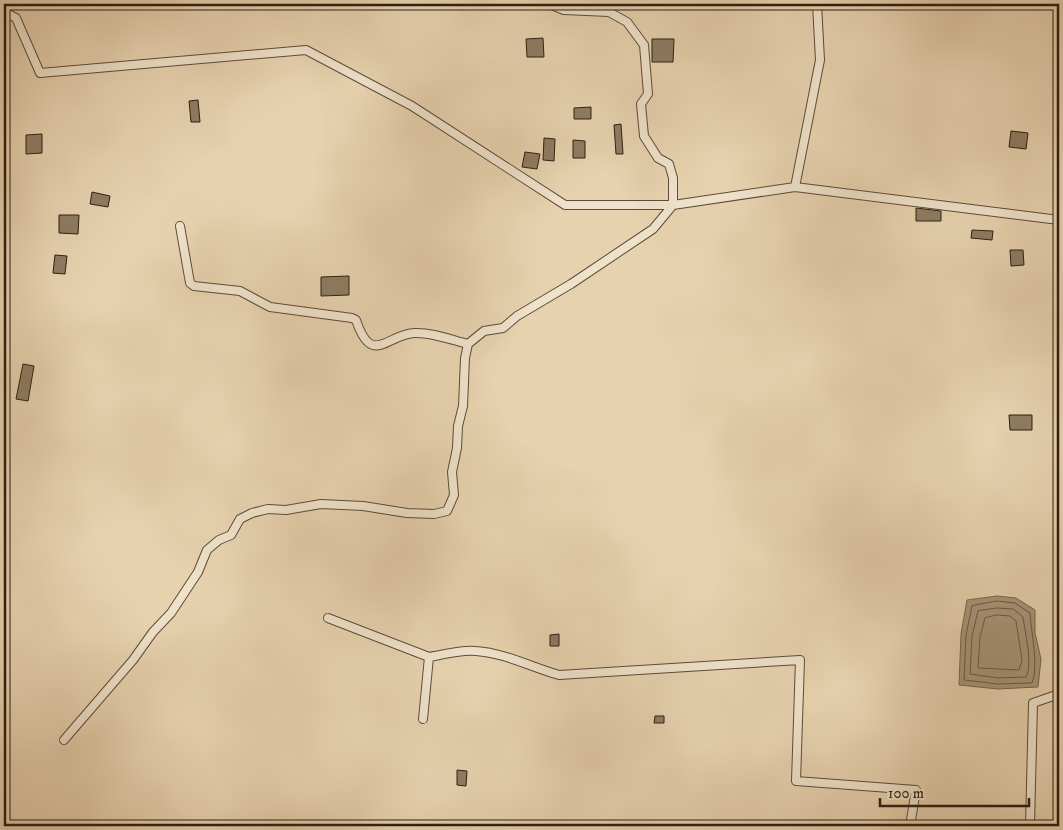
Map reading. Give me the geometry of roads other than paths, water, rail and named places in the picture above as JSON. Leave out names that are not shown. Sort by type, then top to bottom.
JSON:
[{"type":"street","points":[[64,740],[134,660],[153,632],[171,613],[198,572],[207,550],[219,540],[231,535],[240,519],[268,509],[286,510],[321,504],[363,506],[407,513],[434,514],[448,511],[454,495],[452,472],[457,448],[458,426],[463,406],[465,358],[468,344],[484,331],[504,328],[517,316],[653,229],[673,205],[673,178],[668,164],[658,158],[644,136],[641,104],[648,94],[644,45],[627,22],[609,12],[564,10],[549,4]]},
{"type":"street","points":[[795,188],[820,60],[818,4]]},
{"type":"street","points":[[4,12],[16,18],[40,73],[306,50],[412,106],[565,205],[673,205],[795,188],[1059,220]]},
{"type":"street","points":[[180,226],[190,283],[194,286],[240,291],[270,307],[352,318],[356,320],[362,336],[369,343],[384,345],[413,333],[468,344]]},
{"type":"street","points":[[1059,570],[1059,611]]},
{"type":"street","points":[[328,618],[428,657],[475,650],[515,658],[533,668],[559,675],[800,660],[796,781],[916,790],[910,826]]},
{"type":"street","points":[[423,719],[428,657]]},
{"type":"street","points":[[1030,826],[1033,704],[1059,694]]},
{"type":"water","points":[[997,596],[1016,598],[1035,610],[1035,633],[1041,659],[1038,687],[998,689],[959,685],[961,634],[967,600]]}]
